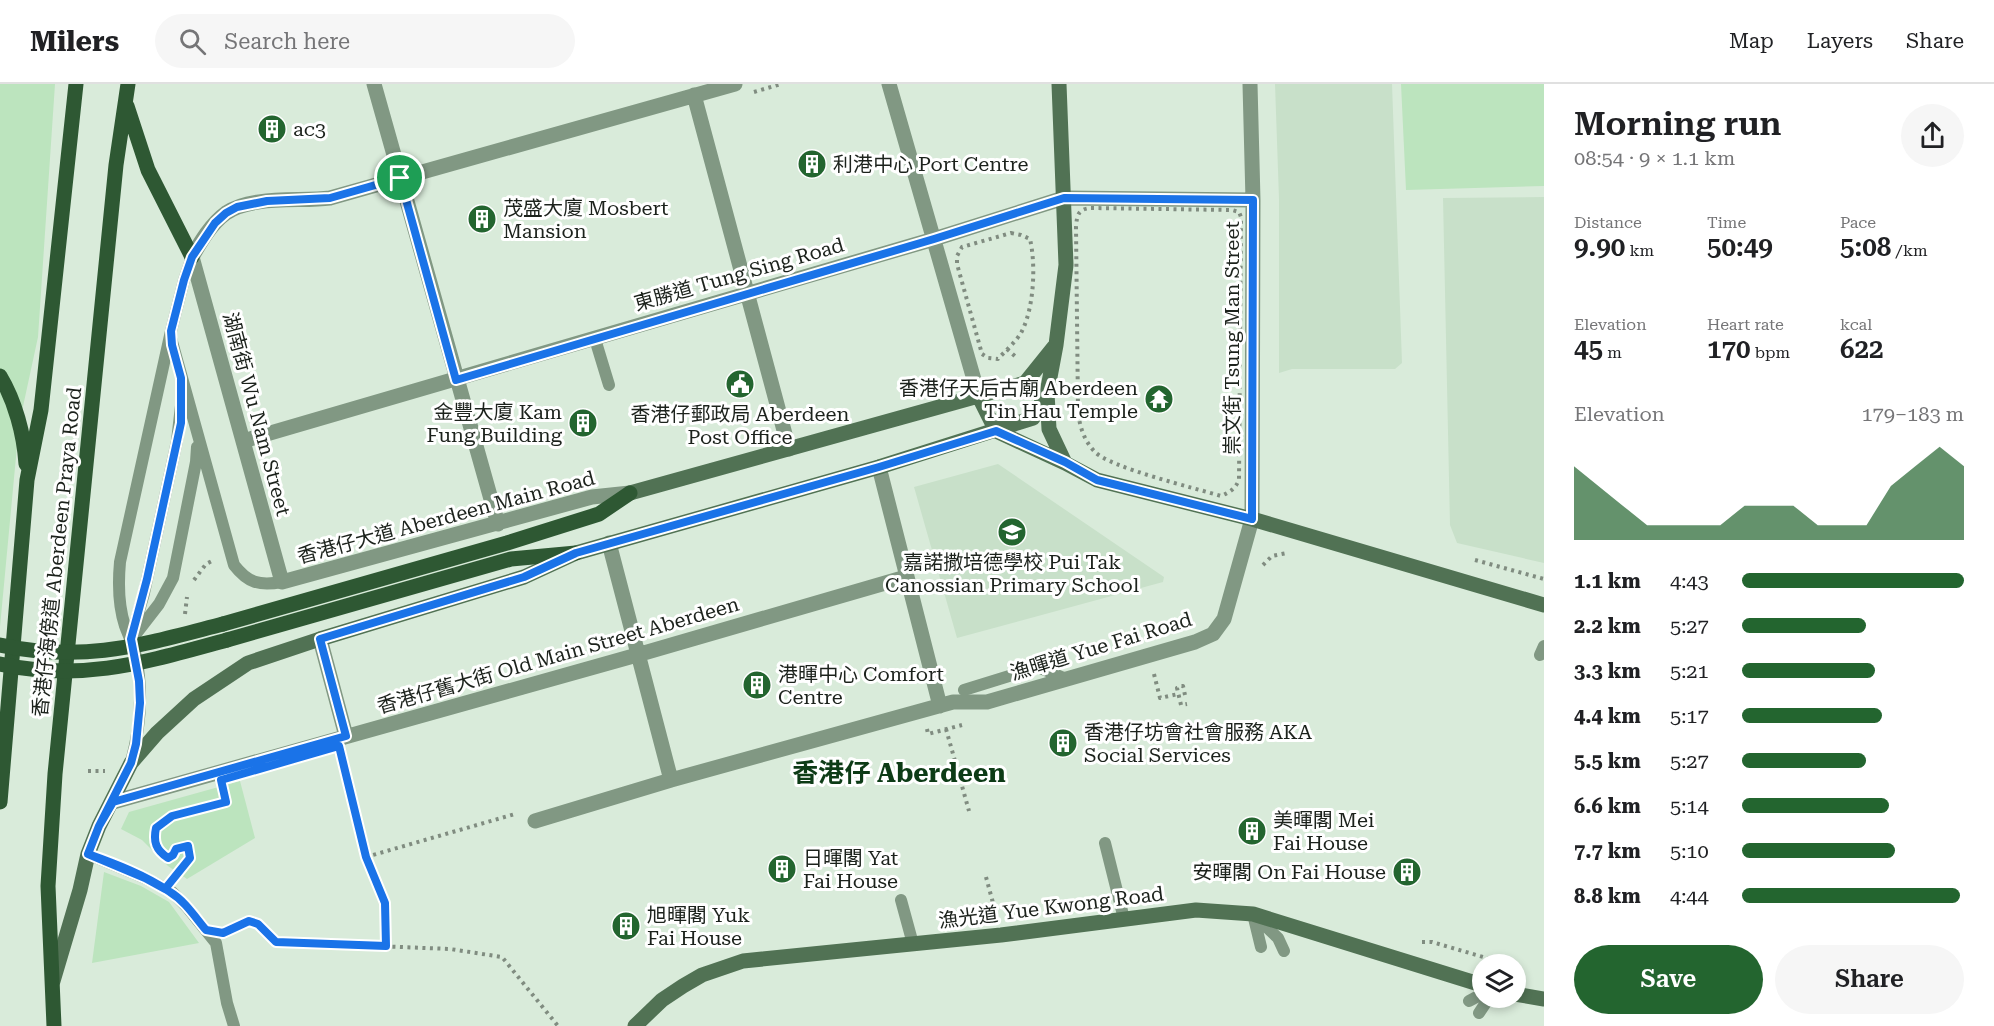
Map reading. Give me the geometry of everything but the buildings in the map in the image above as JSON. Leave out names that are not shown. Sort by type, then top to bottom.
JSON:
[{"type":"main road","name":"香港仔海傍道 Aberdeen Praya Road","points":[[0,802],[27,480],[41,411],[76,84]]},
{"type":"main road","name":"香港仔海傍道 Aberdeen Praya Road","points":[[54,1026],[48,886],[56,774],[116,165],[128,84]]},
{"type":"main road","points":[[1059,84],[1066,265],[1056,345],[1047,393],[1049,429],[1065,462]]},
{"type":"main road","points":[[126,104],[148,171],[192,257]]},
{"type":"main road","name":"香港仔大道 Aberdeen Main Road","points":[[630,493],[1025,383],[1056,345]]},
{"type":"main road","points":[[0,375],[21,430],[27,480]]},
{"type":"main road","points":[[52,984],[80,890],[88,854],[99,826],[131,763],[157,733],[194,699],[248,663],[524,577],[576,553],[879,467],[996,431],[1033,418],[1047,393]]},
{"type":"main road","points":[[979,397],[996,431],[1065,462],[1097,480],[1252,519],[1544,605]]},
{"type":"main road","points":[[0,645],[24,650],[87,653],[129,648],[223,624],[507,543],[599,514],[630,493]]},
{"type":"main road","points":[[0,664],[55,672],[120,667],[227,640],[511,559],[576,553]]},
{"type":"main road","name":"漁光道 Yue Kwong Road","points":[[635,1026],[669,995],[702,975],[722,967],[767,958],[913,944],[1196,910],[1253,914],[1472,982]]},
{"type":"main road","points":[[1526,996],[1544,999]]},
{"type":"street","points":[[374,84],[498,524]]},
{"type":"street","points":[[192,257],[215,223],[237,207],[267,201],[330,198],[735,84]]},
{"type":"street","points":[[889,84],[979,397]]},
{"type":"street","name":"崇文街 Tsung Man Street","points":[[1250,84],[1253,200],[1252,519]]},
{"type":"street","points":[[694,95],[789,449]]},
{"type":"street","name":"東勝道 Tung Sing Road","points":[[243,441],[934,239],[1064,198],[1253,200]]},
{"type":"street","name":"湖南街 Wu Nam Street","points":[[192,257],[282,582]]},
{"type":"street","points":[[879,467],[906,577],[946,704],[964,690],[987,702]]},
{"type":"street","name":"香港仔大道 Aberdeen Main Road","points":[[282,582],[592,497],[630,493]]},
{"type":"street","name":"漁暉道 Yue Fai Road","points":[[535,821],[671,780],[946,704],[987,702],[1195,642],[1213,634],[1224,619],[1252,519]]},
{"type":"street","points":[[609,543],[671,780]]},
{"type":"street","name":"香港仔舊大街 Old Main Street Aberdeen","points":[[113,802],[638,655],[906,577]]},
{"type":"street","points":[[320,639],[346,736]]},
{"type":"lane","points":[[131,763],[136,744],[140,703],[136,658],[121,609],[118,590],[120,562],[171,331],[192,257]]},
{"type":"lane","points":[[171,331],[172,345],[234,565],[242,576],[253,582],[267,585],[282,582]]},
{"type":"lane","points":[[595,339],[609,385]]},
{"type":"lane","points":[[131,639],[144,593],[177,441],[181,412],[181,378]]},
{"type":"lane","points":[[131,639],[159,604],[173,578],[196,462],[196,434]]},
{"type":"lane","points":[[964,690],[1038,667],[1066,679]]},
{"type":"lane","points":[[1105,843],[1124,919]]},
{"type":"lane","points":[[88,854],[145,878],[165,889],[187,907],[216,943],[227,1003],[234,1026]]},
{"type":"lane","points":[[901,900],[913,944]]},
{"type":"lane","points":[[1253,914],[1261,947]]},
{"type":"lane","points":[[1253,914],[1278,938],[1284,951]]},
{"type":"lane","points":[[1526,997],[1544,1005]]},
{"type":"lane","points":[[1479,1013],[1482,1008]]},
{"type":"path","points":[[749,93],[781,84]]},
{"type":"path","points":[[1085,437],[1096,453],[1117,465],[1221,496],[1235,487],[1239,480],[1241,217],[1239,212],[1232,210],[1090,208]]},
{"type":"path","points":[[1011,234],[1030,239],[1034,257],[1033,292],[1022,332],[1007,349],[998,359],[988,358],[982,354],[957,264],[957,256],[962,247],[1011,234]]},
{"type":"path","points":[[1475,560],[1544,579]]},
{"type":"path","points":[[1154,674],[1160,698],[1178,694]]},
{"type":"path","points":[[1185,695],[1183,687],[1177,688],[1181,705],[1187,704]]},
{"type":"path","points":[[946,729],[969,811]]},
{"type":"path","points":[[342,757],[366,857],[385,903],[386,946]]},
{"type":"path","points":[[165,889],[190,858],[188,846],[176,849],[168,858],[159,852],[155,843],[156,828],[172,816],[226,802],[224,791]]},
{"type":"path","points":[[366,857],[522,812]]},
{"type":"path","points":[[986,877],[997,918]]},
{"type":"path","points":[[206,930],[223,933],[249,921],[258,924],[276,942],[450,949],[502,957],[558,1026]]},
{"type":"shaded area","points":[[0,84],[55,84],[38,337],[19,425],[0,627]]},
{"type":"shaded area","points":[[1275,84],[1392,84],[1402,363],[1395,369],[1292,369],[1279,373],[1279,199]]},
{"type":"shaded area","points":[[1401,84],[1544,84],[1544,186],[1406,190]]},
{"type":"shaded area","points":[[1544,197],[1544,563],[1457,543],[1450,525],[1443,198]]},
{"type":"shaded area","name":"嘉諾撒培德學校 Pui Tak Canossian Primary School","points":[[998,464],[1164,577],[1163,582],[957,638],[914,487]]},
{"type":"shaded area","points":[[240,781],[255,838],[187,879],[168,866],[142,840],[121,829],[129,812]]},
{"type":"shaded area","points":[[104,872],[141,886],[169,902],[199,943],[92,963]]},
{"type":"place","name":"ac3","points":[[272,129]]},
{"type":"place","name":"利港中心 Port Centre","points":[[812,164]]},
{"type":"place","name":"茂盛大廈 Mosbert Mansion","points":[[482,219]]},
{"type":"place","name":"香港仔郵政局 Aberdeen Post Office","points":[[740,384]]},
{"type":"place","name":"香港仔天后古廟 Aberdeen Tin Hau Temple","points":[[1159,399]]},
{"type":"place","name":"金豐大廈 Kam Fung Building","points":[[583,423]]},
{"type":"place","name":"嘉諾撒培德學校 Pui Tak Canossian Primary School","points":[[1012,532]]},
{"type":"place","name":"港暉中心 Comfort Centre","points":[[757,685]]},
{"type":"place","name":"香港仔坊會社會服務 AKA Social Services","points":[[1063,743]]},
{"type":"place","name":"美暉閣 Mei Fai House","points":[[1252,831]]},
{"type":"place","name":"日暉閣 Yat Fai House","points":[[782,869]]},
{"type":"place","name":"安暉閣 On Fai House","points":[[1407,872]]},
{"type":"place","name":"旭暉閣 Yuk Fai House","points":[[626,926]]},
{"type":"district","name":"香港仔 Aberdeen","points":[[899,773]]},
{"type":"route","points":[[400,178],[330,198],[267,201],[237,207],[215,223],[203,238],[192,257],[184,280],[171,331],[172,345],[181,378],[181,423],[144,593],[131,639],[139,681],[140,703],[136,744],[131,763],[99,826],[88,854],[165,889],[190,858],[188,846],[176,849],[168,858],[159,852],[155,843],[156,828],[172,816],[226,802],[221,780],[339,746],[366,857],[385,903],[386,946],[276,942],[258,924],[249,921],[223,933],[206,930],[172,892],[165,889],[145,878],[88,854],[99,826],[113,802],[346,736],[320,639],[524,577],[576,553],[879,467],[996,431],[1065,462],[1097,480],[1252,519],[1253,200],[1064,198],[934,239],[456,380],[400,178]]}]
